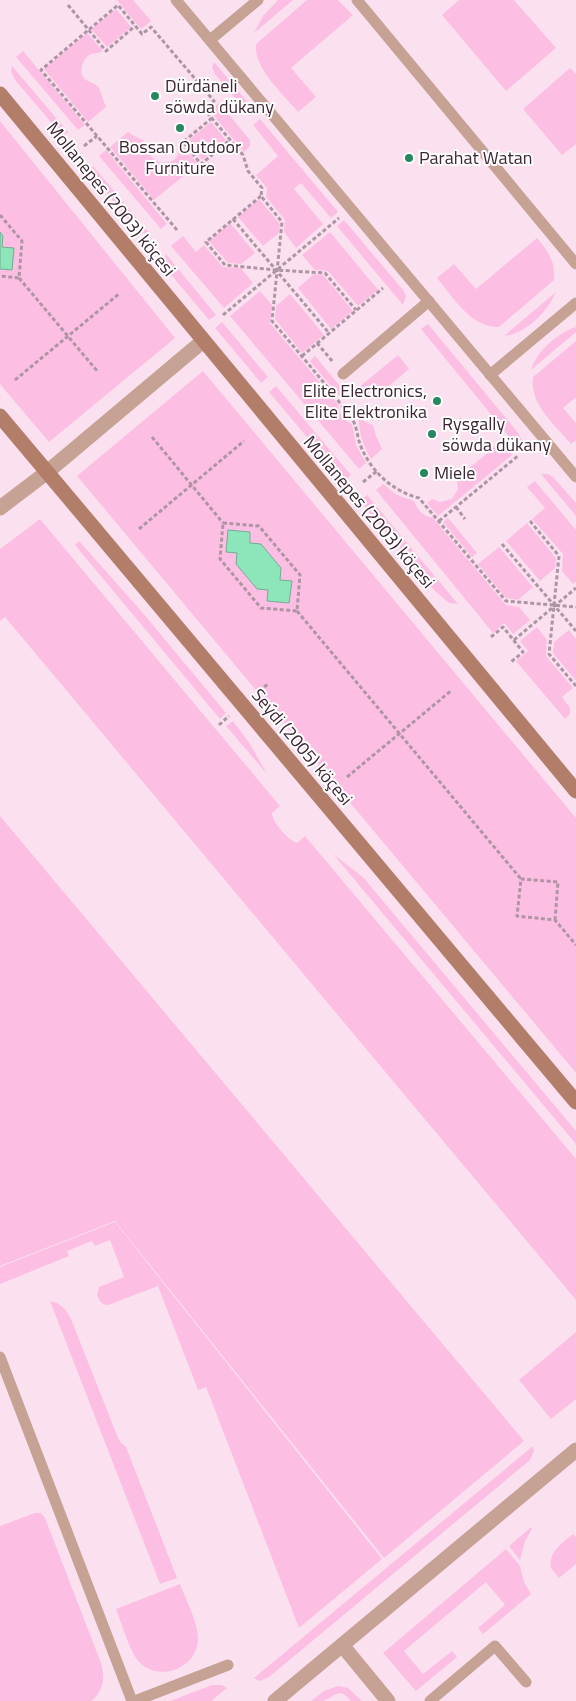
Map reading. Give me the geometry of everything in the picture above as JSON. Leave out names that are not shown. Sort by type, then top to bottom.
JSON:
[{"type":"street","name":"Mollanepes (2003) köçesi","points":[[0,94],[576,791]]},
{"type":"street","points":[[0,508],[204,342]]},
{"type":"street","name":"Seýdi (2005) köçesi","points":[[0,416],[576,1102]]},
{"type":"street","points":[[275,1701],[576,1450]]},
{"type":"street","points":[[342,1645],[388,1701]]},
{"type":"lane","points":[[176,0],[576,477]]},
{"type":"lane","points":[[210,40],[258,0]]},
{"type":"lane","points":[[357,0],[576,264]]},
{"type":"lane","points":[[343,374],[429,301]]},
{"type":"lane","points":[[490,375],[576,303]]},
{"type":"lane","points":[[0,1356],[134,1701],[228,1665]]},
{"type":"lane","points":[[430,1701],[494,1646],[526,1682]]},
{"type":"path","points":[[68,5],[106,51],[135,26]]},
{"type":"path","points":[[177,230],[41,70],[118,5],[142,34],[152,27],[214,101],[204,109],[243,155],[248,171],[262,188],[261,196],[206,242],[225,265],[325,273],[356,310]]},
{"type":"path","points":[[212,118],[183,142],[201,164],[230,140]]},
{"type":"path","points":[[84,146],[97,136]]},
{"type":"path","points":[[261,196],[282,222],[272,321],[355,423],[359,443],[377,471],[385,481],[398,491],[419,498],[506,601],[576,607]]},
{"type":"path","points":[[223,315],[351,208]]},
{"type":"path","points":[[0,215],[22,242],[18,278]]},
{"type":"path","points":[[233,219],[329,333]]},
{"type":"path","points":[[0,276],[18,278],[98,372]]},
{"type":"path","points":[[302,356],[383,288]]},
{"type":"path","points":[[15,380],[120,292]]},
{"type":"path","points":[[317,343],[343,374]]},
{"type":"path","points":[[152,437],[223,522],[260,526],[300,575],[297,611],[521,879],[558,882],[555,920],[576,946]]},
{"type":"path","points":[[139,529],[244,442]]},
{"type":"path","points":[[439,521],[519,455]]},
{"type":"path","points":[[363,482],[377,471]]},
{"type":"path","points":[[456,507],[466,518]]},
{"type":"path","points":[[530,521],[559,556],[549,654],[576,686]]},
{"type":"path","points":[[223,522],[220,559],[261,608],[297,611]]},
{"type":"path","points":[[502,544],[576,631]]},
{"type":"path","points":[[514,640],[576,588]]},
{"type":"path","points":[[491,637],[503,627],[524,652],[511,662]]},
{"type":"path","points":[[259,691],[268,684]]},
{"type":"path","points":[[346,778],[452,690]]},
{"type":"path","points":[[219,725],[229,716]]},
{"type":"path","points":[[521,879],[517,916],[555,920]]},
{"type":"shaded area","points":[[117,0],[133,0],[151,21],[141,29]]},
{"type":"shaded area","points":[[278,0],[293,0],[254,33],[263,16]]},
{"type":"shaded area","points":[[307,0],[338,0],[353,15],[291,68],[316,97],[298,112],[264,72],[256,53],[256,44]]},
{"type":"shaded area","points":[[459,0],[514,0],[556,48],[506,91],[442,15]]},
{"type":"shaded area","points":[[116,9],[131,27],[107,47],[91,29]]},
{"type":"shaded area","points":[[87,33],[103,51],[86,58],[82,66],[82,75],[97,85],[106,107],[88,122],[44,69]]},
{"type":"shaded area","points":[[23,51],[85,125],[78,130],[16,57]]},
{"type":"shaded area","points":[[214,62],[255,111],[250,116],[215,74],[212,67]]},
{"type":"shaded area","points":[[12,66],[68,132],[63,136],[15,80],[11,72]]},
{"type":"shaded area","points":[[570,68],[576,74],[576,144],[562,155],[523,109]]},
{"type":"shaded area","points":[[219,103],[250,140],[250,146],[244,152],[210,111]]},
{"type":"shaded area","points":[[260,119],[338,212],[331,218],[301,183],[294,189],[323,224],[296,248],[284,232],[285,220],[266,197],[267,188],[256,175],[278,156],[253,125]]},
{"type":"shaded area","points":[[0,121],[175,338],[49,442],[0,384]]},
{"type":"shaded area","points":[[211,122],[226,140],[202,160],[186,142]]},
{"type":"shaded area","points":[[128,132],[145,142],[150,154],[156,161],[162,163],[172,161],[183,146],[198,164],[154,200],[110,147]]},
{"type":"shaded area","points":[[106,150],[167,224],[161,229],[99,156]]},
{"type":"shaded area","points":[[93,166],[151,235],[139,232],[88,171]]},
{"type":"shaded area","points":[[259,199],[280,224],[279,233],[263,246],[238,217]]},
{"type":"shaded area","points":[[344,220],[403,290],[406,296],[403,305],[337,226]]},
{"type":"shaded area","points":[[230,223],[255,253],[241,264],[228,263],[209,241]]},
{"type":"shaded area","points":[[0,232],[3,236],[2,247],[14,248],[12,270],[0,269]]},
{"type":"shaded area","points":[[330,232],[378,290],[358,306],[328,271],[315,270],[302,255]]},
{"type":"shaded area","points":[[183,236],[196,252],[204,245],[223,267],[241,268],[253,283],[224,308],[171,246]]},
{"type":"shaded area","points":[[537,238],[550,257],[554,268],[554,280],[499,327],[489,326],[471,317],[437,278],[454,264],[476,289]]},
{"type":"shaded area","points":[[166,254],[216,315],[209,320],[163,265]]},
{"type":"shaded area","points":[[314,274],[323,275],[353,311],[331,329],[298,288]]},
{"type":"shaded area","points":[[260,291],[272,305],[270,323],[338,404],[339,411],[346,421],[352,424],[356,445],[366,463],[359,469],[230,316]]},
{"type":"shaded area","points":[[556,292],[542,314],[528,326],[521,331],[504,336]]},
{"type":"shaded area","points":[[290,294],[324,335],[302,353],[275,319],[276,306]]},
{"type":"shaded area","points":[[222,322],[268,377],[261,383],[215,328]]},
{"type":"shaded area","points":[[428,324],[519,434],[522,441],[522,452],[421,329]]},
{"type":"shaded area","points":[[576,327],[576,332],[531,370],[538,356],[555,338]]},
{"type":"shaded area","points":[[576,341],[576,397],[563,408],[576,423],[576,440],[571,444],[544,414],[535,396],[533,377]]},
{"type":"shaded area","points":[[398,355],[409,369],[383,391],[372,389],[362,393],[358,388]]},
{"type":"shaded area","points":[[315,356],[344,391],[339,396],[310,361]]},
{"type":"shaded area","points":[[203,371],[576,818],[576,1073],[77,476]]},
{"type":"shaded area","points":[[276,386],[351,475],[344,481],[269,392]]},
{"type":"shaded area","points":[[359,415],[365,422],[373,425],[382,449],[371,459],[359,427]]},
{"type":"shaded area","points":[[501,442],[512,455],[438,516],[427,503],[432,499],[440,502],[452,499],[458,489],[457,478]]},
{"type":"shaded area","points":[[541,474],[548,474],[553,477],[576,503],[576,516]]},
{"type":"shaded area","points":[[535,481],[576,530],[576,581],[573,584],[562,571],[563,554],[532,519],[545,508],[527,487]]},
{"type":"shaded area","points":[[383,484],[397,495],[414,501],[421,513],[433,518],[506,605],[519,607],[530,620],[513,634],[504,623],[493,633],[376,490]]},
{"type":"shaded area","points":[[367,495],[458,604],[449,603],[435,591],[360,501]]},
{"type":"shaded area","points":[[448,518],[477,553],[472,557],[443,522]]},
{"type":"shaded area","points":[[40,519],[280,806],[272,813],[282,831],[297,843],[305,836],[576,1159],[576,1300],[5,617],[0,621],[0,549]]},
{"type":"shaded area","points":[[527,523],[556,558],[555,568],[540,581],[506,541]]},
{"type":"shaded area","points":[[228,530],[250,532],[250,543],[261,544],[281,568],[280,580],[292,581],[289,603],[267,601],[268,590],[257,589],[236,564],[237,553],[226,552]]},
{"type":"shaded area","points":[[79,541],[142,612],[226,713],[220,719],[75,545]]},
{"type":"shaded area","points":[[499,547],[533,587],[518,600],[506,598],[478,564]]},
{"type":"shaded area","points":[[537,627],[547,640],[546,656],[573,688],[562,697],[570,708],[570,714],[565,719],[516,661],[528,651],[520,641]]},
{"type":"shaded area","points":[[569,630],[576,639],[576,681],[553,653],[554,642]]},
{"type":"shaded area","points":[[233,721],[250,744],[267,774],[226,726]]},
{"type":"shaded area","points":[[0,816],[524,1441],[384,1558],[115,1221],[0,1266]]},
{"type":"shaded area","points":[[333,854],[364,878],[576,1131],[576,1144]]},
{"type":"shaded area","points":[[115,1222],[382,1559],[299,1628],[206,1387],[198,1390],[158,1286],[108,1305],[101,1302],[97,1295],[99,1287],[124,1277],[110,1240],[95,1246],[92,1241],[67,1251],[69,1256],[0,1284],[0,1267]]},
{"type":"shaded area","points":[[50,1301],[63,1307],[71,1319],[118,1438],[126,1447],[177,1578],[160,1584]]},
{"type":"shaded area","points":[[576,1332],[576,1399],[551,1419],[519,1380]]},
{"type":"shaded area","points":[[533,1446],[534,1451],[530,1460],[269,1677],[259,1681],[254,1678]]},
{"type":"shaded area","points":[[35,1513],[41,1513],[45,1518],[101,1663],[103,1674],[101,1689],[91,1701],[0,1701],[0,1526]]},
{"type":"shaded area","points":[[531,1527],[532,1529],[525,1541],[520,1560],[509,1546]]},
{"type":"shaded area","points":[[573,1534],[576,1537],[576,1564],[559,1578],[551,1568],[552,1557],[557,1548]]},
{"type":"shaded area","points":[[506,1549],[520,1566],[524,1582],[531,1594],[483,1634],[478,1628],[505,1605],[486,1582],[404,1651],[423,1674],[452,1651],[457,1657],[416,1691],[383,1653]]},
{"type":"shaded area","points":[[180,1584],[196,1625],[198,1639],[196,1649],[192,1658],[185,1665],[176,1669],[166,1672],[147,1668],[135,1657],[116,1609]]},
{"type":"shaded area","points":[[212,1685],[222,1685],[227,1688],[211,1701],[170,1701]]},
{"type":"shaded area","points":[[338,1686],[348,1688],[362,1701],[351,1701],[340,1693],[323,1701],[311,1701],[324,1691]]},
{"type":"place","name":"Dürdäneli söwda dükany","points":[[155,96]]},
{"type":"place","name":"Bossan Outdoor Furniture","points":[[180,128]]},
{"type":"place","name":"Parahat Watan","points":[[409,158]]},
{"type":"place","name":"Elite Electronics, Elite Elektronika","points":[[437,401]]},
{"type":"place","name":"Rysgally söwda dükany","points":[[432,434]]},
{"type":"place","name":"Miele","points":[[424,473]]}]
